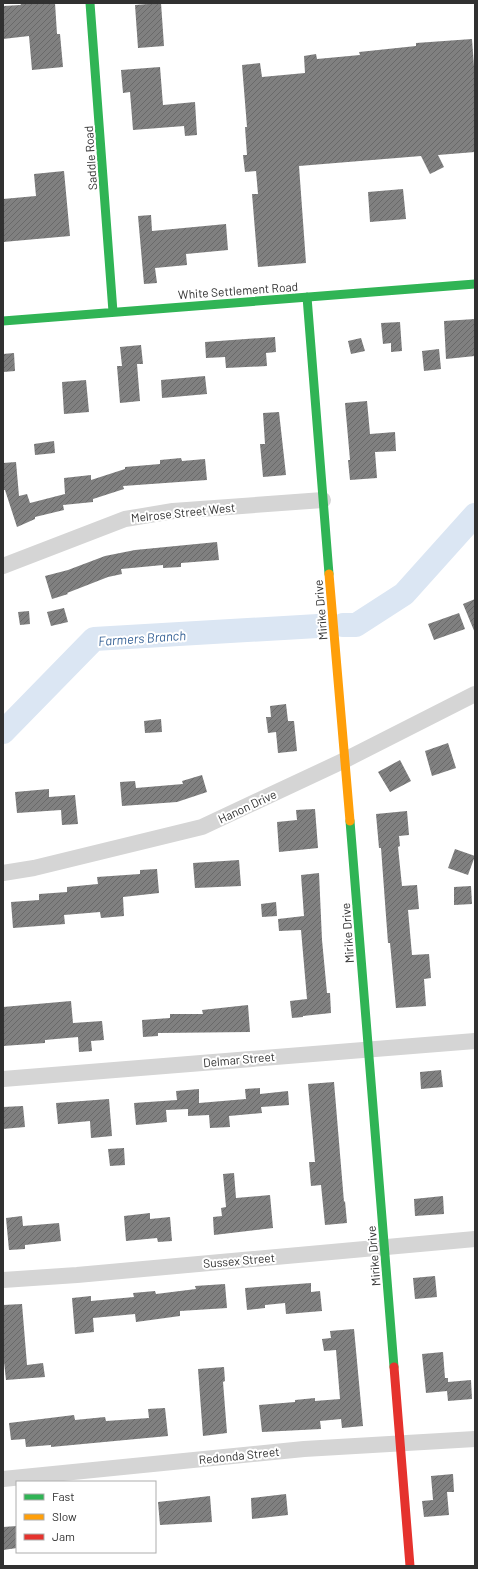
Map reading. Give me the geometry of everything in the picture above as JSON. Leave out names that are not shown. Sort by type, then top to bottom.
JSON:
[{"type":"street","name":"Saddle Road","points":[[90,3],[102,152],[112,312]]},
{"type":"street","name":"White Settlement Road","points":[[3,321],[475,284]]},
{"type":"street","name":"Mirike Drive","points":[[307,298],[410,1566]]},
{"type":"street","name":"Melrose Street West","points":[[3,566],[125,519],[173,511],[323,500]]},
{"type":"street","name":"Hanon Drive","points":[[3,874],[34,868],[202,827],[345,760],[475,694]]},
{"type":"street","name":"Delmar Street","points":[[3,1079],[271,1056],[368,1051],[475,1041]]},
{"type":"street","name":"Sussex Street","points":[[3,1280],[77,1275],[475,1239]]},
{"type":"street","name":"Redonda Street","points":[[3,1479],[304,1448],[475,1439]]},
{"type":"building","points":[[20,3],[55,3],[57,34],[60,34],[63,67],[32,70],[29,36],[3,39],[3,6],[21,5]]},
{"type":"building","points":[[161,3],[164,46],[138,48],[135,5]]},
{"type":"building","points":[[472,39],[475,80],[475,152],[438,155],[444,167],[430,174],[421,156],[299,166],[306,263],[258,267],[252,194],[258,194],[256,171],[245,172],[243,155],[247,155],[245,127],[247,127],[242,65],[260,63],[262,77],[305,73],[304,56],[316,54],[317,59],[360,55],[359,52],[416,46],[416,43]]},
{"type":"building","points":[[160,67],[163,105],[195,102],[197,135],[185,136],[184,126],[133,130],[130,92],[123,93],[121,70]]},
{"type":"building","points":[[64,171],[70,236],[3,242],[3,199],[36,196],[34,174]]},
{"type":"building","points":[[403,189],[406,219],[370,222],[368,192]]},
{"type":"building","points":[[151,215],[152,231],[226,224],[228,250],[186,254],[187,265],[155,268],[157,283],[144,284],[138,216]]},
{"type":"building","points":[[475,319],[475,356],[446,359],[444,321]]},
{"type":"building","points":[[400,322],[402,351],[391,352],[391,343],[383,344],[381,323]]},
{"type":"building","points":[[275,337],[276,352],[266,353],[267,366],[226,368],[225,357],[206,358],[205,342]]},
{"type":"building","points":[[361,338],[365,351],[351,354],[348,341]]},
{"type":"building","points":[[141,345],[143,364],[137,364],[140,401],[120,403],[117,366],[122,366],[120,347]]},
{"type":"building","points":[[439,349],[441,369],[424,371],[422,351]]},
{"type":"building","points":[[14,353],[15,371],[3,372],[3,354]]},
{"type":"building","points":[[205,376],[207,394],[162,398],[161,380]]},
{"type":"building","points":[[86,380],[89,412],[64,414],[62,382]]},
{"type":"building","points":[[367,401],[370,434],[395,432],[396,451],[375,452],[377,478],[350,480],[348,460],[350,460],[345,403]]},
{"type":"building","points":[[279,412],[286,475],[263,477],[260,444],[265,444],[263,413]]},
{"type":"building","points":[[54,441],[55,453],[35,455],[34,444]]},
{"type":"building","points":[[181,458],[182,461],[205,459],[207,480],[123,486],[124,489],[93,499],[93,502],[63,505],[64,510],[35,517],[35,519],[17,527],[5,490],[3,490],[3,463],[16,462],[19,496],[27,494],[30,503],[65,494],[64,478],[91,475],[91,480],[125,469],[125,467],[160,464],[160,460]]},
{"type":"building","points":[[217,542],[219,560],[181,563],[181,567],[163,568],[163,565],[121,569],[122,574],[108,577],[52,599],[45,576],[68,570],[105,556],[135,550]]},
{"type":"building","points":[[475,599],[475,633],[463,604]]},
{"type":"building","points":[[64,608],[68,622],[51,626],[47,612]]},
{"type":"building","points":[[29,611],[30,624],[20,625],[18,612]]},
{"type":"building","points":[[459,613],[465,629],[434,640],[428,624]]},
{"type":"building","points":[[286,704],[288,721],[294,721],[297,751],[278,753],[276,732],[268,733],[266,717],[271,717],[270,706]]},
{"type":"building","points":[[161,719],[162,732],[145,733],[144,721]]},
{"type":"building","points":[[448,743],[456,768],[432,776],[425,751]]},
{"type":"building","points":[[400,760],[411,781],[390,792],[378,772]]},
{"type":"building","points":[[202,775],[207,792],[177,802],[122,806],[120,782],[135,781],[136,788],[183,784],[182,781]]},
{"type":"building","points":[[49,789],[49,797],[75,795],[78,824],[62,825],[61,810],[17,813],[15,792]]},
{"type":"building","points":[[315,809],[318,848],[279,852],[277,822],[297,820],[296,810]]},
{"type":"building","points":[[407,811],[409,835],[399,836],[400,846],[398,847],[402,886],[417,885],[419,909],[408,910],[412,955],[429,954],[431,978],[424,979],[426,1006],[396,1008],[390,943],[388,943],[381,848],[379,848],[376,814]]},
{"type":"building","points":[[455,849],[475,856],[468,875],[448,868]]},
{"type":"building","points":[[239,860],[241,886],[195,888],[193,863]]},
{"type":"building","points":[[157,869],[159,893],[123,897],[124,916],[101,918],[100,912],[64,915],[65,924],[13,928],[11,902],[39,900],[39,894],[67,892],[67,887],[98,884],[97,877],[140,874],[140,870]]},
{"type":"building","points":[[319,873],[322,940],[327,993],[330,993],[331,1013],[292,1018],[290,1001],[307,999],[301,930],[279,931],[278,919],[304,916],[301,875]]},
{"type":"building","points":[[471,886],[472,904],[454,905],[454,887]]},
{"type":"building","points":[[276,902],[277,916],[262,917],[261,904]]},
{"type":"building","points":[[71,1001],[73,1023],[102,1021],[104,1040],[91,1041],[92,1051],[79,1052],[78,1037],[45,1040],[45,1043],[3,1046],[3,1007]]},
{"type":"building","points":[[248,1005],[250,1032],[158,1033],[158,1036],[143,1037],[142,1020],[170,1018],[170,1014],[203,1014],[202,1010]]},
{"type":"building","points":[[441,1070],[443,1087],[421,1089],[420,1072]]},
{"type":"building","points":[[334,1082],[347,1223],[325,1225],[321,1185],[311,1186],[309,1162],[315,1162],[308,1084]]},
{"type":"building","points":[[260,1088],[260,1094],[288,1091],[289,1105],[261,1107],[262,1113],[229,1116],[230,1127],[210,1128],[209,1115],[188,1116],[188,1109],[166,1110],[167,1122],[136,1125],[134,1103],[177,1100],[176,1091],[199,1089],[199,1103],[246,1099],[245,1089]]},
{"type":"building","points":[[109,1099],[112,1136],[91,1138],[90,1121],[58,1124],[56,1103]]},
{"type":"building","points":[[23,1106],[25,1127],[3,1129],[3,1107]]},
{"type":"building","points":[[124,1148],[125,1165],[110,1166],[108,1149]]},
{"type":"building","points":[[234,1173],[236,1198],[270,1195],[273,1228],[214,1235],[213,1217],[222,1216],[221,1208],[226,1207],[223,1174]]},
{"type":"building","points":[[443,1196],[444,1214],[415,1216],[414,1199]]},
{"type":"building","points":[[150,1213],[150,1219],[170,1217],[172,1241],[158,1242],[157,1238],[126,1241],[124,1216]]},
{"type":"building","points":[[22,1216],[23,1226],[59,1223],[61,1241],[25,1245],[25,1249],[9,1250],[6,1218]]},
{"type":"building","points":[[435,1276],[437,1297],[415,1299],[413,1278]]},
{"type":"building","points":[[311,1283],[311,1292],[320,1291],[322,1311],[286,1314],[285,1303],[265,1305],[265,1308],[247,1310],[245,1288]]},
{"type":"building","points":[[225,1284],[227,1308],[180,1311],[180,1316],[136,1322],[135,1314],[93,1318],[94,1332],[75,1334],[72,1298],[91,1296],[91,1301],[134,1297],[133,1293],[155,1291],[156,1294],[196,1289],[195,1286]]},
{"type":"building","points":[[22,1304],[27,1365],[43,1363],[45,1377],[6,1380],[3,1353],[3,1305]]},
{"type":"building","points":[[354,1329],[363,1426],[342,1428],[341,1419],[320,1421],[321,1429],[262,1432],[259,1405],[295,1402],[295,1400],[315,1398],[315,1401],[340,1399],[336,1350],[324,1351],[322,1339],[331,1338],[330,1331]]},
{"type":"building","points":[[443,1352],[445,1378],[448,1378],[448,1382],[471,1380],[472,1399],[448,1401],[447,1391],[426,1393],[422,1354]]},
{"type":"building","points":[[224,1367],[225,1381],[223,1382],[227,1433],[203,1436],[198,1369]]},
{"type":"building","points":[[165,1408],[168,1436],[51,1447],[51,1445],[26,1447],[25,1439],[11,1440],[9,1423],[74,1415],[75,1420],[105,1417],[106,1421],[149,1418],[148,1409]]},
{"type":"building","points":[[453,1474],[454,1492],[447,1492],[449,1515],[424,1517],[422,1501],[433,1500],[431,1476]]},
{"type":"building","points":[[286,1494],[288,1515],[252,1519],[251,1498]]},
{"type":"building","points":[[210,1496],[212,1522],[160,1525],[158,1502]]},
{"type":"building","points":[[16,1526],[16,1548],[3,1550],[3,1527]]},
{"type":"waterway","name":"Farmers Branch","points":[[343,625],[356,625],[404,594],[475,515]]},
{"type":"waterway","name":"Farmers Branch","points":[[3,732],[94,639],[318,626]]},
{"type":"traffic: fast","points":[[90,3],[113,312]]},
{"type":"traffic: fast","points":[[3,321],[475,284]]},
{"type":"traffic: fast","points":[[307,297],[329,574]]},
{"type":"traffic: fast","points":[[350,821],[394,1367]]},
{"type":"traffic: slow","points":[[329,574],[350,821]]},
{"type":"traffic: jam","points":[[394,1367],[410,1566]]}]
